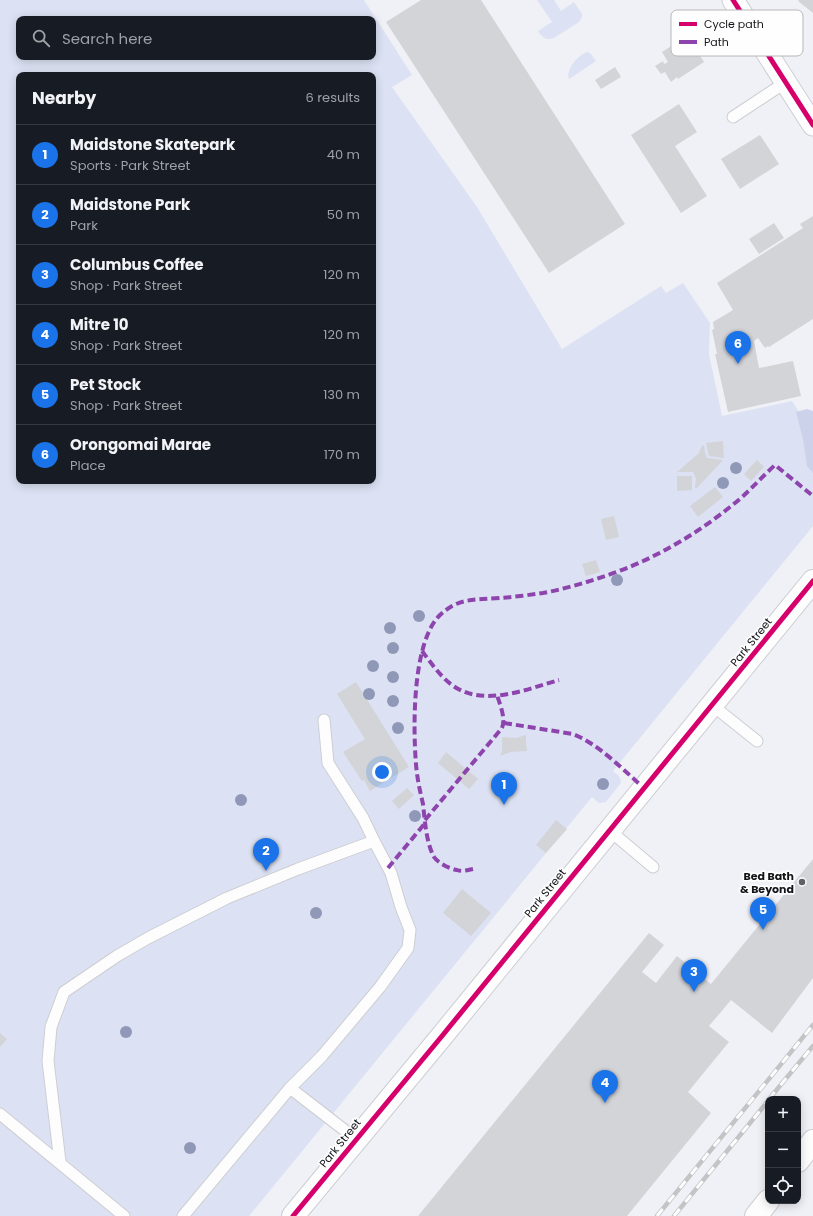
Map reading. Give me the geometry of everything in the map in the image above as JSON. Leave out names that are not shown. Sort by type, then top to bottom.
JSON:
[{"type":"street","points":[[734,1],[740,10]]},
{"type":"street","points":[[769,56],[810,116]]},
{"type":"street","name":"Park Street","points":[[293,1216],[442,1036],[813,581]]},
{"type":"street","points":[[801,1157],[813,1141]]},
{"type":"street","points":[[756,1216],[766,1204]]},
{"type":"lane","points":[[733,117],[786,82]]},
{"type":"lane","points":[[712,705],[757,740]]},
{"type":"lane","points":[[183,1216],[290,1088],[322,1056],[380,987],[408,948],[410,930],[401,907],[391,873],[363,818],[328,763],[324,720]]},
{"type":"lane","points":[[609,830],[653,867]]},
{"type":"lane","points":[[60,1162],[48,1061],[51,1027],[64,992],[117,956],[148,938],[227,898],[298,869],[374,842]]},
{"type":"lane","points":[[290,1088],[356,1139]]},
{"type":"lane","points":[[0,1114],[124,1216]]},
{"type":"shaded area","points":[[0,0],[364,0],[374,16],[16,16],[16,60],[376,60],[376,19],[412,75],[392,87],[477,207],[562,349],[661,286],[666,293],[683,283],[710,323],[709,354],[722,416],[792,401],[813,433],[813,526],[613,771],[619,776],[621,781],[606,802],[599,803],[592,797],[249,1216],[0,1216]]},
{"type":"shaded area","points":[[537,0],[554,0],[561,11],[574,2],[582,14],[582,17],[579,22],[554,38],[546,39],[538,31],[552,22]]},
{"type":"shaded area","points":[[587,52],[590,53],[596,61],[569,79],[569,71],[573,63],[576,59]]},
{"type":"shaded area","points":[[807,409],[813,411],[813,473],[807,466],[803,439],[796,412]]},
{"type":"building","points":[[421,0],[481,0],[625,224],[549,273],[386,22]]},
{"type":"building","points":[[813,0],[813,13],[798,1]]},
{"type":"building","points":[[671,46],[671,56],[700,56],[704,62],[671,82],[665,72],[661,74],[655,66],[663,61],[664,64],[668,62],[662,52]]},
{"type":"building","points":[[615,67],[621,77],[601,89],[595,80]]},
{"type":"building","points":[[679,104],[697,132],[675,146],[707,196],[681,213],[631,135]]},
{"type":"building","points":[[760,135],[779,164],[740,189],[721,159]]},
{"type":"building","points":[[813,216],[813,319],[769,347],[768,346],[765,348],[758,338],[754,341],[759,368],[793,361],[801,396],[728,412],[715,354],[717,354],[712,330],[714,329],[713,322],[733,310],[717,283],[803,228],[800,224]]},
{"type":"building","points":[[774,223],[784,238],[759,254],[749,239]]},
{"type":"building","points":[[723,441],[724,458],[709,456],[706,443]]},
{"type":"building","points":[[704,445],[707,458],[723,460],[697,488],[695,488],[696,478],[693,472],[677,472],[698,454]]},
{"type":"building","points":[[757,460],[764,467],[751,481],[744,474]]},
{"type":"building","points":[[677,476],[692,476],[692,490],[677,491]]},
{"type":"building","points":[[715,487],[723,497],[698,517],[690,506]]},
{"type":"building","points":[[614,516],[619,537],[606,540],[601,519]]},
{"type":"building","points":[[596,560],[600,572],[586,576],[582,564]]},
{"type":"building","points":[[356,682],[409,767],[370,791],[364,780],[362,781],[343,752],[365,739],[337,694]]},
{"type":"building","points":[[526,735],[527,751],[511,752],[500,756],[502,751],[502,737],[516,738]]},
{"type":"building","points":[[446,752],[478,779],[469,789],[438,763]]},
{"type":"building","points":[[407,788],[414,795],[399,809],[392,801]]},
{"type":"building","points":[[556,820],[567,829],[546,853],[536,845]]},
{"type":"building","points":[[813,859],[813,978],[772,1033],[731,1000],[709,1026],[729,1042],[688,1092],[711,1113],[627,1216],[418,1216],[649,933],[664,945],[642,972],[656,983],[677,956],[711,984]]},
{"type":"building","points":[[462,889],[491,913],[471,936],[443,913]]},
{"type":"building","points":[[0,1033],[7,1039],[0,1047]]},
{"type":"railway","points":[[657,1216],[813,1025]]},
{"type":"railway","points":[[771,1096],[813,1046]]},
{"type":"railway","points":[[674,1216],[765,1105]]},
{"type":"marked path","points":[[473,869],[459,871],[448,867],[434,857],[431,851],[425,824],[417,774],[415,748],[415,708],[419,665],[424,645],[431,628],[440,615],[454,605],[468,600],[516,597],[543,593],[597,579],[641,562],[676,544],[710,522],[741,498],[775,465],[813,496]]},
{"type":"marked path","points":[[422,651],[432,665],[452,685],[464,692],[477,695],[491,696],[519,692],[559,680]]},
{"type":"marked path","points":[[425,820],[502,728],[503,716],[497,695]]},
{"type":"marked path","points":[[504,723],[573,734],[602,751],[644,788]]},
{"type":"marked path","points":[[388,868],[426,822]]},
{"type":"cycle path","points":[[733,0],[739,10]]},
{"type":"cycle path","points":[[769,56],[813,125]]},
{"type":"cycle path","points":[[293,1216],[442,1036],[813,581]]},
{"type":"place","name":"Orongomai Marae","points":[[738,364]]},
{"type":"place","name":"Maidstone Skatepark","points":[[504,805]]},
{"type":"place","name":"Maidstone Park","points":[[266,871]]},
{"type":"place","name":"Bed Bath & Beyond","points":[[802,882]]},
{"type":"place","name":"Pet Stock","points":[[763,930]]},
{"type":"place","name":"Columbus Coffee","points":[[694,992]]},
{"type":"place","name":"Mitre 10","points":[[605,1103]]}]
